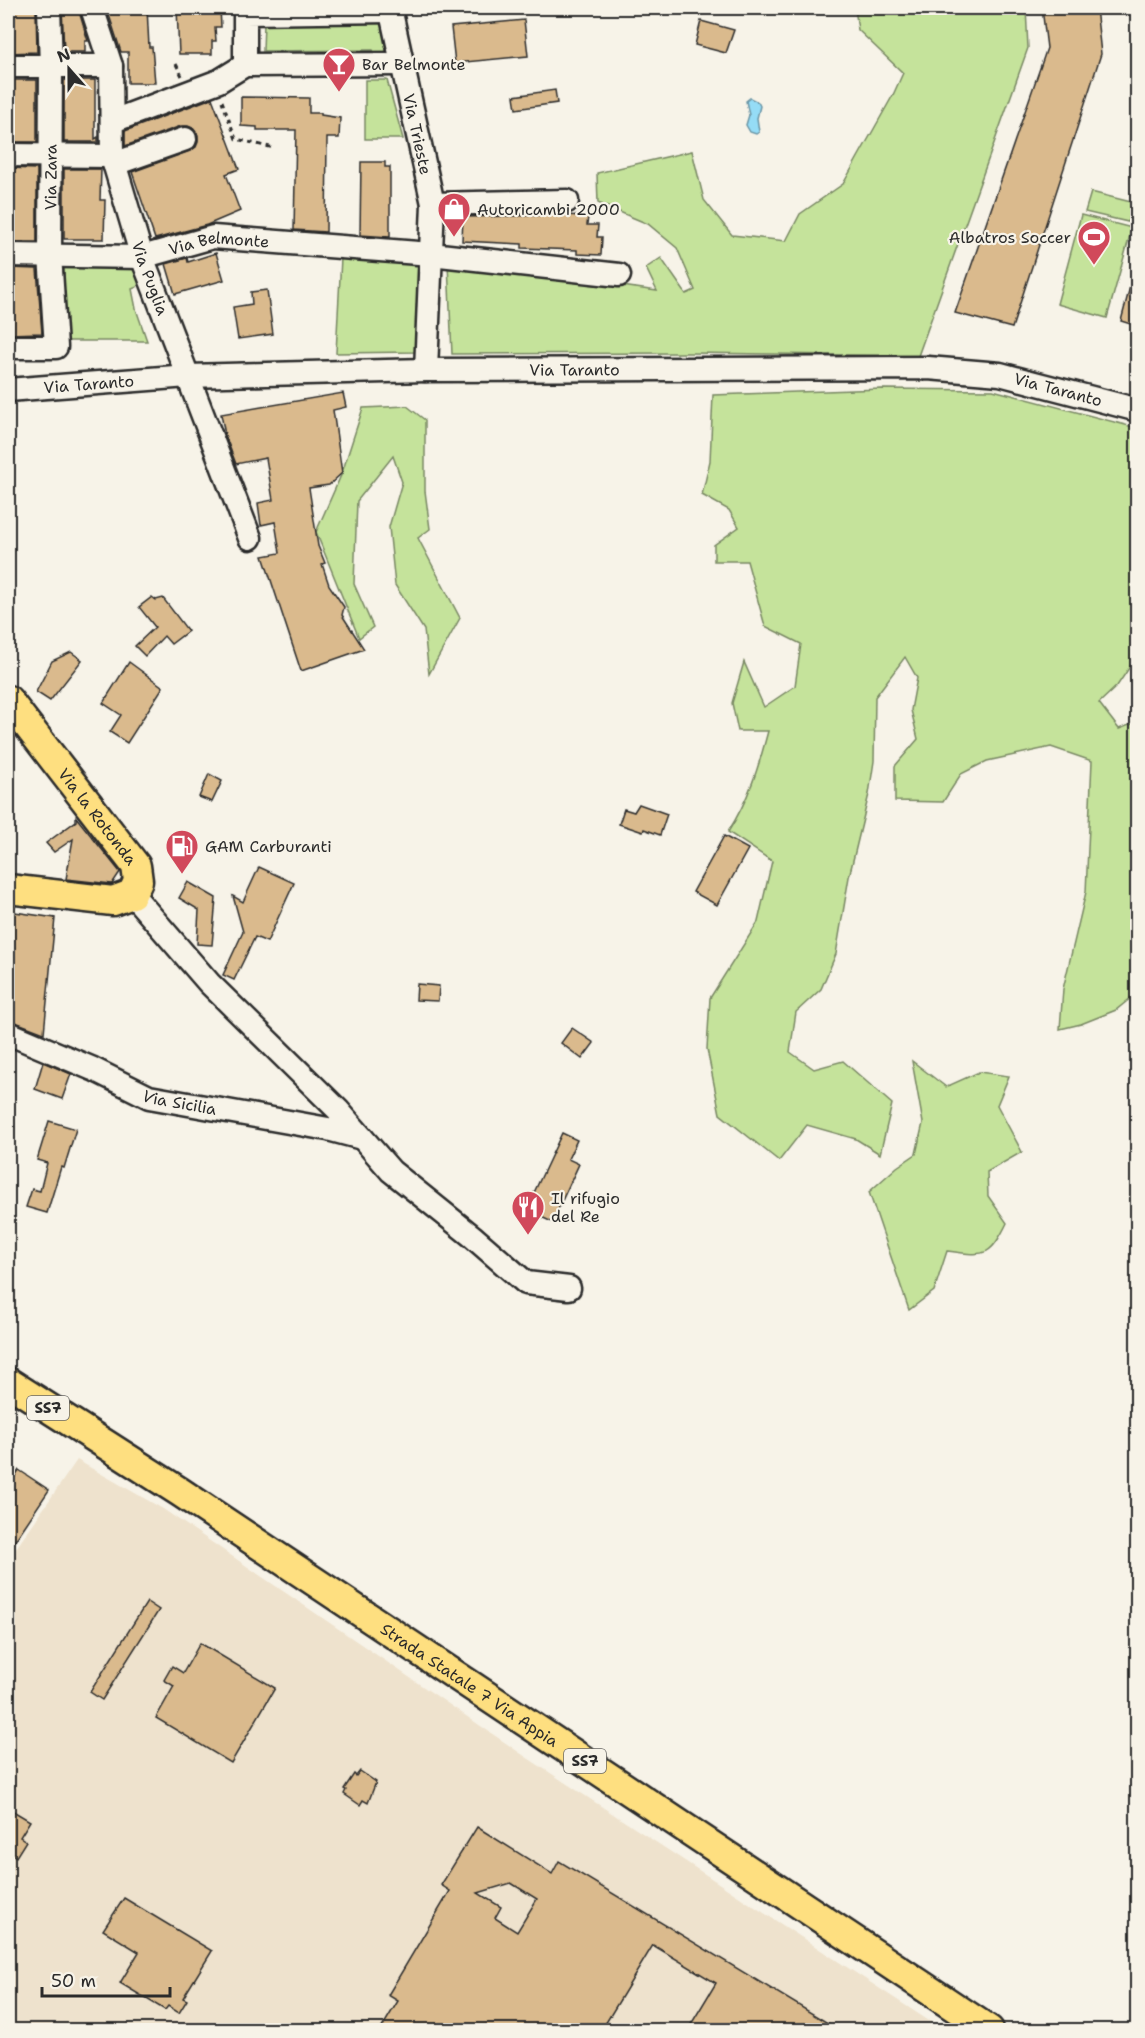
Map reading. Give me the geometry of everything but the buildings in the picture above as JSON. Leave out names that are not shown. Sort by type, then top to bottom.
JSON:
[{"type":"main road","name":"Via la Rotonda","points":[[8,700],[136,866],[138,881],[132,894]]},
{"type":"main road","points":[[8,889],[113,901],[132,894]]},
{"type":"main road","name":"Strada Statale 7 Via Appia","points":[[8,1382],[171,1485],[989,2031]]},
{"type":"street","name":"Via Zara","points":[[8,347],[56,347],[50,255],[50,8]]},
{"type":"street","name":"Via Puglia","points":[[92,8],[111,66],[113,160],[142,257],[250,538]]},
{"type":"street","points":[[245,65],[243,10],[391,9]]},
{"type":"street","name":"Via Trieste","points":[[391,9],[433,204],[426,370]]},
{"type":"street","points":[[113,121],[219,81],[245,65],[403,64]]},
{"type":"street","points":[[8,66],[111,66]]},
{"type":"street","points":[[8,155],[51,155],[113,160],[184,139]]},
{"type":"street","points":[[433,204],[567,201]]},
{"type":"street","name":"Via Belmonte","points":[[8,255],[142,257],[213,237],[431,254],[619,275]]},
{"type":"street","name":"Via Taranto","points":[[8,390],[188,376],[426,370],[928,368],[1000,374],[1137,410]]},
{"type":"street","points":[[132,894],[209,983],[338,1110],[391,1170],[526,1283],[569,1288]]},
{"type":"street","name":"Via Sicilia","points":[[8,1033],[93,1069],[149,1097],[328,1129],[362,1138]]},
{"type":"path","points":[[222,100],[236,139],[274,148]]},
{"type":"shaded area","points":[[77,1460],[163,1509],[526,1757],[943,2030],[8,2030],[8,1560]]},
{"type":"green space","points":[[855,8],[1026,8],[1028,48],[918,356],[688,353],[452,354],[448,263],[657,291],[646,268],[661,258],[686,294],[695,290],[677,248],[648,224],[598,203],[597,173],[692,151],[704,200],[732,235],[786,241],[800,214],[843,184],[903,73],[858,30]]},
{"type":"green space","points":[[264,23],[388,23],[389,44],[386,51],[377,59],[373,50],[263,51]]},
{"type":"green space","points":[[365,80],[387,80],[403,139],[365,139]]},
{"type":"green space","points":[[1091,192],[1135,203],[1128,222],[1085,212]]},
{"type":"green space","name":"Albatros Soccer","points":[[1081,215],[1132,228],[1107,318],[1057,304]]},
{"type":"green space","points":[[341,258],[419,261],[416,352],[336,353]]},
{"type":"green space","points":[[64,264],[138,264],[142,278],[137,287],[132,289],[147,341],[64,341]]},
{"type":"green space","points":[[882,389],[993,390],[1137,428],[1137,669],[1131,665],[1117,686],[1099,703],[1119,729],[1137,722],[1137,993],[1116,1010],[1081,1024],[1060,1029],[1063,989],[1086,892],[1092,761],[1051,747],[987,761],[961,774],[943,802],[895,801],[895,766],[918,739],[911,710],[917,678],[905,657],[875,697],[874,761],[869,794],[849,877],[836,954],[821,989],[796,1012],[790,1052],[814,1069],[843,1061],[892,1104],[880,1154],[856,1139],[807,1125],[779,1161],[720,1114],[707,1049],[710,998],[758,922],[772,861],[728,832],[742,808],[752,783],[768,731],[738,731],[732,703],[744,662],[764,707],[795,686],[801,644],[765,626],[747,561],[714,561],[714,545],[739,527],[729,510],[702,495],[710,461],[713,395]]},
{"type":"green space","points":[[407,406],[425,420],[425,491],[430,529],[418,538],[460,618],[429,674],[424,630],[395,585],[389,527],[402,482],[393,456],[357,501],[354,584],[373,627],[359,638],[316,532],[342,473],[363,408]]},
{"type":"green space","points":[[912,1061],[946,1087],[979,1072],[1009,1076],[997,1105],[1022,1152],[987,1172],[988,1196],[1007,1223],[995,1244],[990,1249],[977,1254],[947,1251],[934,1291],[909,1310],[869,1192],[897,1167],[916,1154],[923,1123]]},
{"type":"water","points":[[750,98],[758,102],[760,106],[757,118],[759,132],[756,134],[750,132],[746,125],[749,115],[746,101]]},
{"type":"place","name":"Bar Belmonte","points":[[339,93]]},
{"type":"place","name":"Autoricambi 2000","points":[[454,238]]},
{"type":"place","name":"Albatros Soccer","points":[[1094,266]]},
{"type":"place","name":"GAM Carburanti","points":[[182,875]]},
{"type":"place","name":"Il rifugio del Re","points":[[528,1236]]}]
